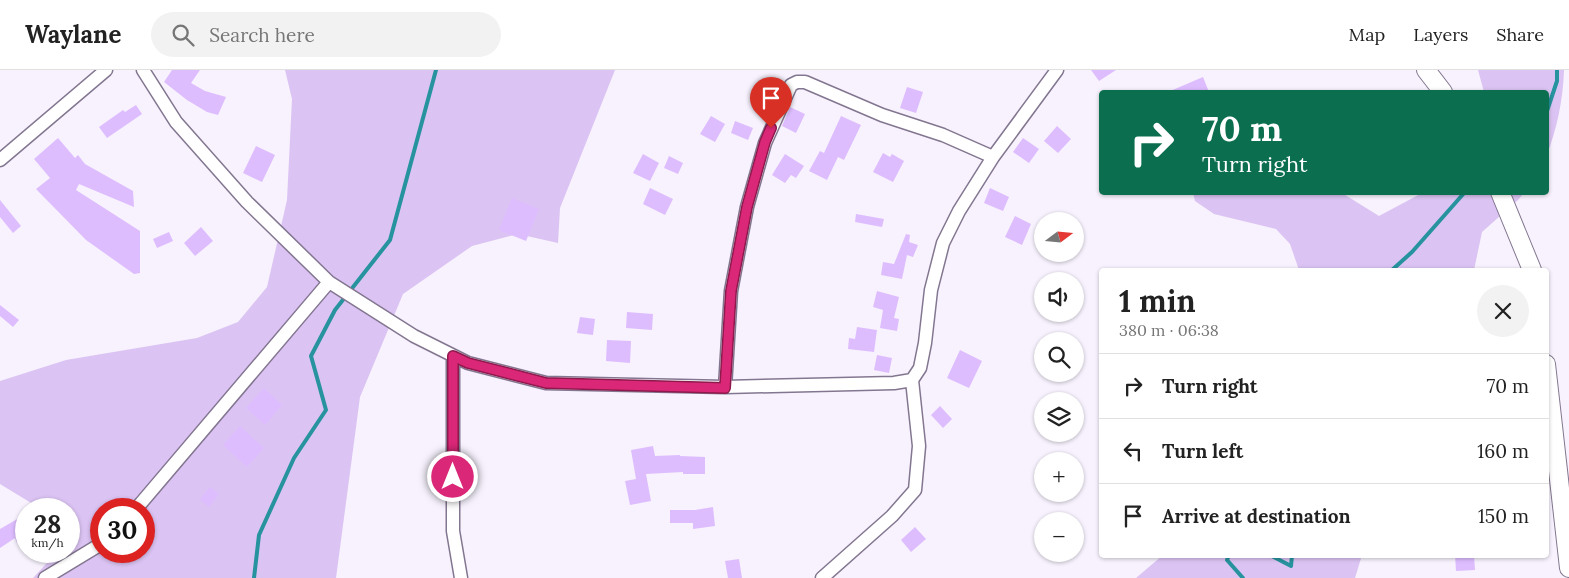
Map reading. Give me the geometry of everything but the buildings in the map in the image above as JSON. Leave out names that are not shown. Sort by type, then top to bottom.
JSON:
[{"type":"street","points":[[0,160],[106,70]]},
{"type":"street","points":[[143,70],[176,122],[248,202],[329,282],[414,336],[468,363],[546,383],[725,388],[894,383],[912,380]]},
{"type":"street","points":[[822,578],[892,516],[916,490],[919,446],[912,380],[920,368],[931,290],[943,243],[959,210],[993,157],[1057,70]]},
{"type":"street","points":[[1426,70],[1441,90]]},
{"type":"street","points":[[725,388],[731,291],[747,207],[765,142],[790,85],[797,82],[805,82],[882,115],[943,135],[993,157]]},
{"type":"street","points":[[1501,195],[1531,268]]},
{"type":"street","points":[[145,498],[329,282]]},
{"type":"street","points":[[453,356],[454,531],[461,578]]},
{"type":"street","points":[[1549,391],[1569,568]]},
{"type":"street","points":[[45,578],[90,551]]},
{"type":"shaded area","points":[[285,70],[615,70],[560,208],[558,243],[518,234],[472,246],[403,294],[360,397],[336,578],[33,578],[47,563],[80,563],[80,498],[23,498],[0,484],[0,381],[66,360],[197,338],[238,322],[267,287],[287,200],[292,99]]},
{"type":"shaded area","points":[[1478,70],[1564,70],[1559,114],[1549,148],[1549,90],[1483,90]]},
{"type":"shaded area","points":[[1194,195],[1345,195],[1379,216],[1418,195],[1522,195],[1482,232],[1474,268],[1298,268],[1290,244],[1276,229],[1214,214],[1195,201]]},
{"type":"shaded area","points":[[1159,558],[1361,558],[1355,578],[1136,578]]},
{"type":"waterway","points":[[254,578],[259,535],[294,458],[326,410],[311,356],[335,310],[390,240],[436,70]]},
{"type":"waterway","points":[[1549,105],[1557,81],[1557,70]]},
{"type":"waterway","points":[[1394,268],[1412,252],[1462,195]]},
{"type":"waterway","points":[[1228,558],[1227,560],[1243,578]]},
{"type":"waterway","points":[[1276,558],[1291,566],[1292,558]]},
{"type":"route","points":[[453,477],[453,356],[468,363],[546,383],[725,388],[731,291],[747,207],[765,142],[771,128]]}]
